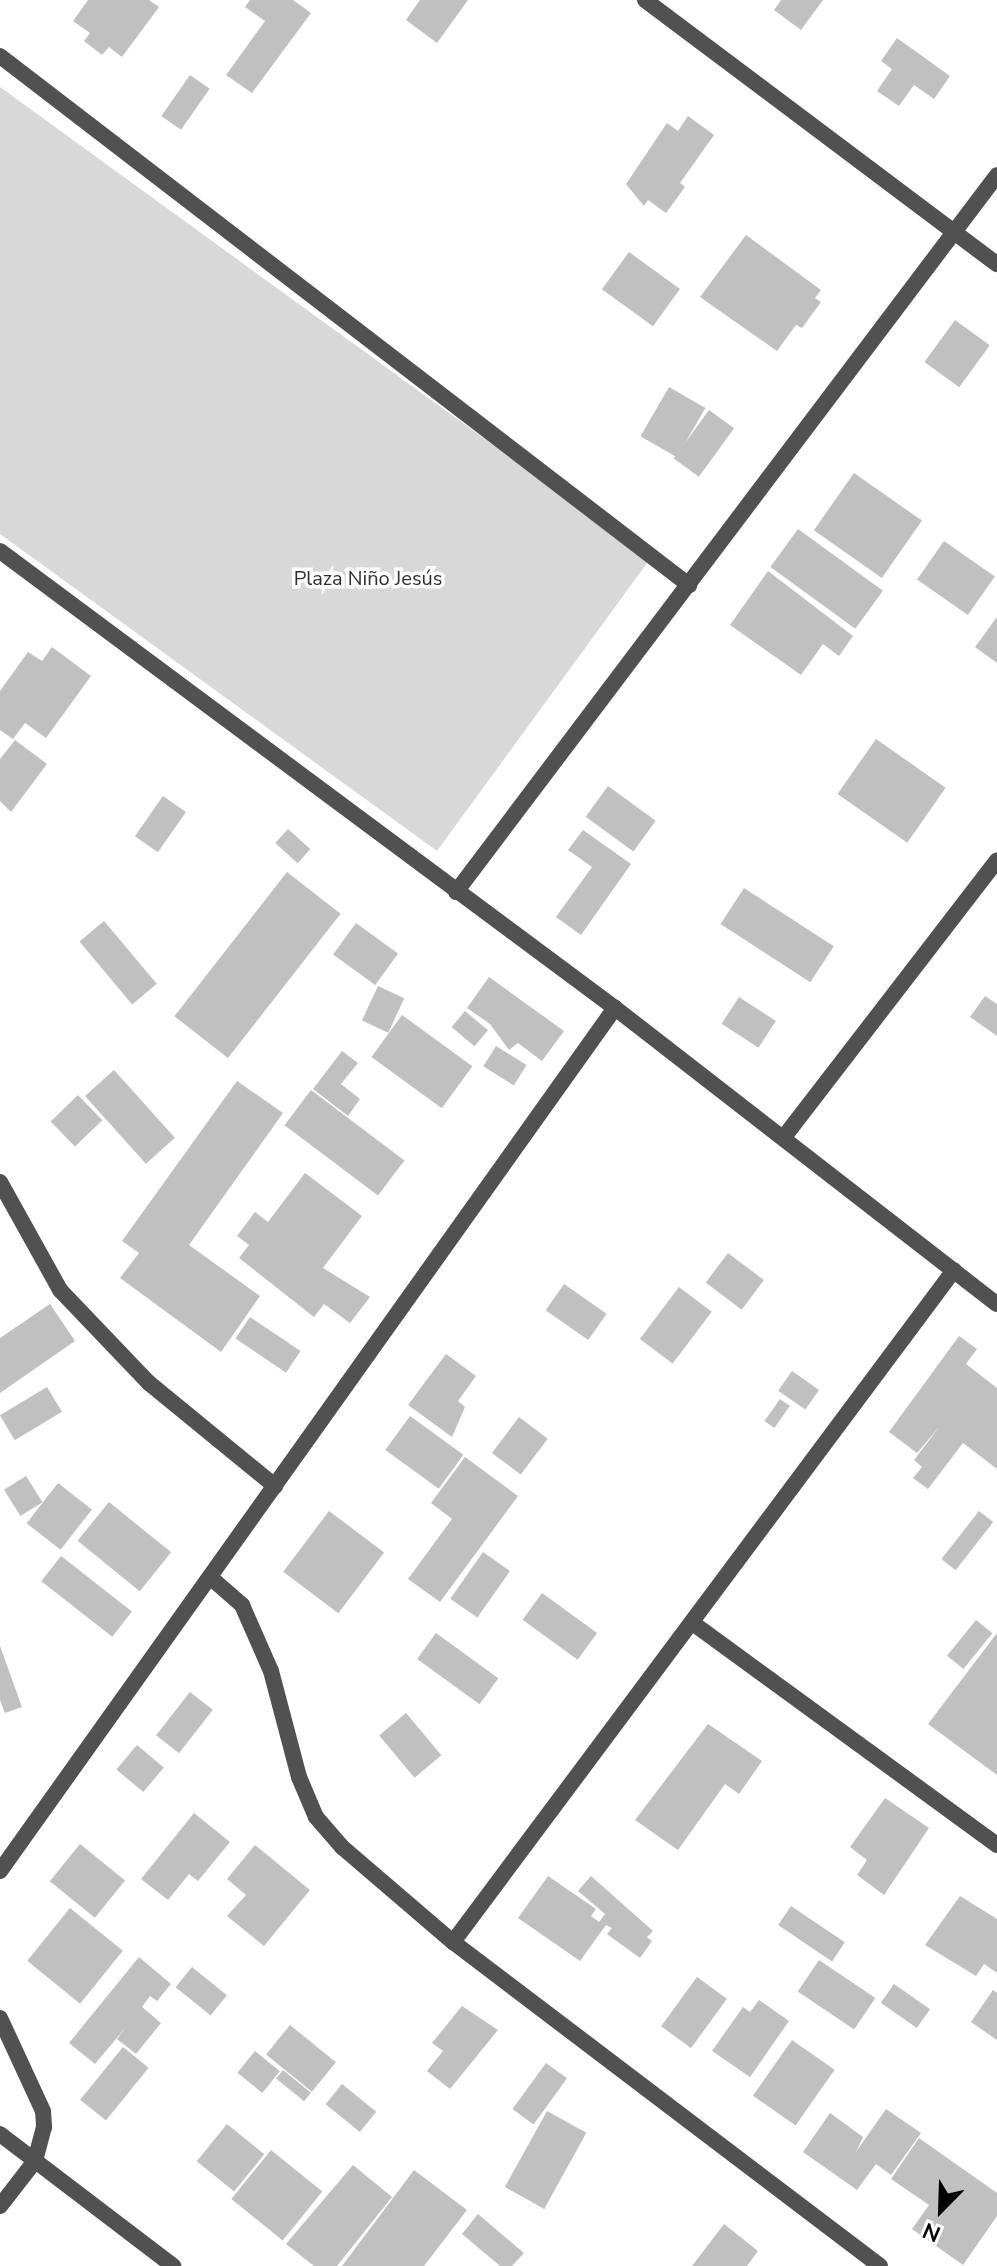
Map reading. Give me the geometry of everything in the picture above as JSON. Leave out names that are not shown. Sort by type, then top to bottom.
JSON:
[{"type":"street","points":[[645,0],[997,264]]},
{"type":"street","points":[[0,56],[689,585]]},
{"type":"street","points":[[456,892],[997,175]]},
{"type":"street","points":[[0,551],[615,1008],[997,1304]]},
{"type":"street","points":[[784,1137],[997,860]]},
{"type":"street","points":[[0,1871],[615,1008]]},
{"type":"street","points":[[0,1182],[60,1290],[149,1383],[275,1486]]},
{"type":"street","points":[[453,1942],[694,1624],[954,1270]]},
{"type":"street","points":[[210,1577],[242,1605],[271,1671],[299,1777],[316,1817],[342,1847],[453,1942],[880,2266]]},
{"type":"street","points":[[694,1624],[997,1845]]},
{"type":"street","points":[[0,2018],[43,2111],[43,2142],[35,2161],[0,2206]]},
{"type":"street","points":[[0,2134],[173,2266]]},
{"type":"green space","name":"Plaza Niño Jesús","points":[[0,87],[650,559],[437,851],[0,534]]},
{"type":"building","points":[[88,0],[149,0],[159,7],[122,57],[109,47],[102,55],[84,41],[90,33],[73,21]]},
{"type":"building","points":[[250,0],[293,0],[311,13],[252,93],[226,75],[265,21],[245,7]]},
{"type":"building","points":[[420,0],[468,0],[437,43],[406,20]]},
{"type":"building","points":[[781,0],[823,0],[801,30],[774,10]]},
{"type":"building","points":[[897,38],[950,76],[934,99],[914,85],[899,106],[877,91],[892,69],[881,61]]},
{"type":"building","points":[[190,75],[210,89],[181,130],[161,116]]},
{"type":"building","points":[[688,116],[714,135],[680,183],[685,187],[666,213],[648,200],[644,206],[626,184],[667,123],[678,131]]},
{"type":"building","points":[[746,235],[821,290],[815,298],[821,302],[802,328],[796,325],[777,351],[700,297]]},
{"type":"building","points":[[629,252],[680,289],[653,326],[602,289]]},
{"type":"building","points":[[955,320],[990,345],[959,387],[924,362]]},
{"type":"building","points":[[669,387],[705,408],[677,457],[640,436]]},
{"type":"building","points":[[709,410],[734,428],[699,477],[674,459]]},
{"type":"building","points":[[854,473],[922,521],[882,578],[814,530]]},
{"type":"building","points":[[798,529],[883,591],[855,629],[770,567]]},
{"type":"building","points":[[944,541],[995,577],[968,615],[917,580]]},
{"type":"building","points":[[768,571],[853,636],[839,656],[823,644],[801,675],[730,625]]},
{"type":"building","points":[[997,617],[997,663],[975,647]]},
{"type":"building","points":[[52,647],[91,676],[46,738],[25,723],[13,739],[0,730],[0,691],[28,652],[42,661]]},
{"type":"building","points":[[876,739],[946,788],[907,843],[838,794]]},
{"type":"building","points":[[15,740],[47,764],[11,812],[0,801],[0,759]]},
{"type":"building","points":[[608,786],[656,821],[633,851],[586,817]]},
{"type":"building","points":[[163,796],[186,812],[158,852],[135,836]]},
{"type":"building","points":[[288,829],[310,849],[298,863],[275,843]]},
{"type":"building","points":[[583,830],[631,864],[581,935],[556,917],[592,867],[568,850]]},
{"type":"building","points":[[287,872],[341,914],[228,1058],[174,1016]]},
{"type":"building","points":[[744,888],[834,946],[810,982],[721,924]]},
{"type":"building","points":[[104,921],[157,984],[132,1004],[79,942]]},
{"type":"building","points":[[356,923],[398,954],[375,985],[333,955]]},
{"type":"building","points":[[489,977],[564,1031],[542,1061],[518,1043],[509,1050],[490,1024],[467,1008]]},
{"type":"building","points":[[378,986],[404,998],[388,1033],[362,1020]]},
{"type":"building","points":[[985,996],[997,1004],[997,1036],[970,1017]]},
{"type":"building","points":[[739,997],[776,1021],[758,1048],[722,1024]]},
{"type":"building","points":[[465,1011],[488,1030],[474,1046],[452,1027]]},
{"type":"building","points":[[402,1015],[472,1066],[442,1108],[371,1057]]},
{"type":"building","points":[[496,1046],[527,1065],[514,1085],[483,1066]]},
{"type":"building","points":[[342,1051],[358,1063],[341,1084],[360,1099],[348,1116],[313,1089]]},
{"type":"building","points":[[114,1070],[175,1138],[146,1164],[85,1096]]},
{"type":"building","points":[[237,1081],[283,1113],[189,1245],[260,1296],[221,1352],[120,1278],[139,1253],[122,1241]]},
{"type":"building","points":[[311,1090],[404,1160],[378,1196],[285,1125]]},
{"type":"building","points":[[78,1095],[102,1120],[75,1147],[51,1121]]},
{"type":"building","points":[[305,1173],[362,1216],[323,1268],[370,1297],[350,1323],[324,1304],[314,1317],[239,1258],[249,1245],[237,1236],[255,1212],[268,1222]]},
{"type":"building","points":[[728,1253],[764,1280],[742,1310],[706,1283]]},
{"type":"building","points":[[564,1284],[607,1314],[588,1340],[546,1310]]},
{"type":"building","points":[[679,1287],[712,1312],[673,1364],[640,1339]]},
{"type":"building","points":[[50,1304],[75,1341],[0,1393],[0,1338]]},
{"type":"building","points":[[250,1317],[301,1351],[286,1373],[235,1339]]},
{"type":"building","points":[[959,1336],[977,1349],[966,1364],[997,1388],[997,1469],[963,1443],[928,1489],[913,1478],[922,1467],[914,1460],[940,1426],[917,1453],[889,1432]]},
{"type":"building","points":[[446,1354],[476,1376],[458,1401],[465,1407],[452,1437],[408,1405]]},
{"type":"building","points":[[792,1371],[819,1390],[805,1410],[778,1391]]},
{"type":"building","points":[[47,1387],[62,1412],[15,1440],[0,1415]]},
{"type":"building","points":[[780,1399],[790,1406],[774,1428],[765,1421]]},
{"type":"building","points":[[410,1416],[463,1455],[439,1489],[385,1450]]},
{"type":"building","points":[[519,1417],[548,1439],[521,1475],[492,1453]]},
{"type":"building","points":[[465,1457],[518,1496],[440,1602],[408,1579],[452,1519],[431,1503]]},
{"type":"building","points":[[26,1476],[42,1502],[20,1516],[4,1490]]},
{"type":"building","points":[[58,1483],[92,1509],[60,1550],[27,1523]]},
{"type":"building","points":[[109,1502],[171,1552],[140,1591],[78,1541]]},
{"type":"building","points":[[329,1511],[384,1553],[338,1613],[283,1572]]},
{"type":"building","points":[[979,1511],[993,1522],[956,1570],[941,1559]]},
{"type":"building","points":[[483,1552],[510,1571],[477,1618],[450,1599]]},
{"type":"building","points":[[61,1556],[132,1611],[112,1637],[41,1581]]},
{"type":"building","points":[[542,1593],[597,1633],[578,1660],[523,1620]]},
{"type":"building","points":[[976,1620],[992,1633],[963,1669],[947,1656]]},
{"type":"building","points":[[436,1633],[498,1678],[479,1704],[417,1659]]},
{"type":"building","points":[[997,1633],[997,1775],[928,1724]]},
{"type":"building","points":[[0,1646],[22,1707],[5,1713],[0,1700]]},
{"type":"building","points":[[190,1692],[213,1710],[179,1753],[156,1735]]},
{"type":"building","points":[[406,1713],[441,1755],[415,1778],[379,1735]]},
{"type":"building","points":[[708,1724],[762,1761],[739,1794],[725,1784],[678,1850],[635,1820]]},
{"type":"building","points":[[137,1745],[164,1767],[143,1792],[116,1770]]},
{"type":"building","points":[[885,1798],[929,1828],[884,1895],[857,1875],[867,1860],[850,1847]]},
{"type":"building","points":[[194,1813],[230,1842],[198,1881],[189,1874],[168,1900],[141,1879]]},
{"type":"building","points":[[80,1844],[125,1881],[95,1918],[50,1881]]},
{"type":"building","points":[[255,1845],[310,1890],[264,1946],[227,1916],[246,1895],[227,1879]]},
{"type":"building","points":[[548,1876],[596,1909],[591,1916],[599,1922],[605,1914],[578,1891],[591,1876],[653,1931],[647,1937],[652,1941],[640,1958],[607,1934],[612,1928],[606,1925],[580,1961],[518,1918]]},
{"type":"building","points":[[960,1896],[997,1919],[997,1973],[984,1964],[976,1976],[925,1945]]},
{"type":"building","points":[[791,1906],[845,1942],[832,1961],[778,1925]]},
{"type":"building","points":[[70,1908],[123,1951],[80,2004],[27,1961]]},
{"type":"building","points":[[139,1957],[171,1984],[157,2001],[150,1996],[142,2007],[161,2023],[136,2054],[117,2039],[126,2027],[95,2064],[69,2043]]},
{"type":"building","points":[[819,1960],[875,1998],[854,2030],[798,1992]]},
{"type":"building","points":[[192,1967],[227,1995],[211,2016],[176,1987]]},
{"type":"building","points":[[697,1977],[727,1999],[691,2048],[661,2026]]},
{"type":"building","points":[[894,1984],[930,2009],[917,2028],[881,2003]]},
{"type":"building","points":[[993,1990],[997,1993],[997,2040],[971,2022]]},
{"type":"building","points":[[759,2000],[789,2021],[750,2077],[712,2051],[743,2007],[750,2012]]},
{"type":"building","points":[[462,2006],[498,2030],[450,2089],[427,2071],[443,2051],[432,2043]]},
{"type":"building","points":[[290,2025],[336,2062],[312,2092],[266,2055]]},
{"type":"building","points":[[792,2040],[835,2070],[796,2126],[753,2096]]},
{"type":"building","points":[[123,2047],[149,2068],[106,2121],[80,2100]]},
{"type":"building","points":[[255,2051],[280,2071],[262,2093],[237,2073]]},
{"type":"building","points":[[546,2063],[567,2078],[534,2124],[512,2109]]},
{"type":"building","points":[[283,2070],[311,2093],[304,2101],[276,2079]]},
{"type":"building","points":[[342,2084],[376,2112],[360,2132],[326,2104]]},
{"type":"building","points":[[886,2109],[921,2133],[891,2175],[876,2164],[857,2190],[803,2152],[830,2113],[863,2137],[856,2152]]},
{"type":"building","points":[[547,2111],[586,2133],[544,2209],[505,2187]]},
{"type":"building","points":[[227,2124],[264,2154],[234,2192],[197,2161]]},
{"type":"building","points":[[919,2138],[997,2193],[997,2216],[963,2265],[912,2229],[929,2205],[891,2179]]},
{"type":"building","points":[[271,2150],[322,2192],[283,2240],[231,2199]]},
{"type":"building","points":[[353,2165],[392,2197],[337,2266],[314,2266],[286,2244]]},
{"type":"building","points":[[414,2170],[467,2210],[424,2266],[342,2266]]},
{"type":"building","points":[[478,2214],[524,2253],[512,2266],[500,2266],[462,2234]]},
{"type":"building","points":[[724,2224],[758,2251],[747,2266],[692,2266]]}]
